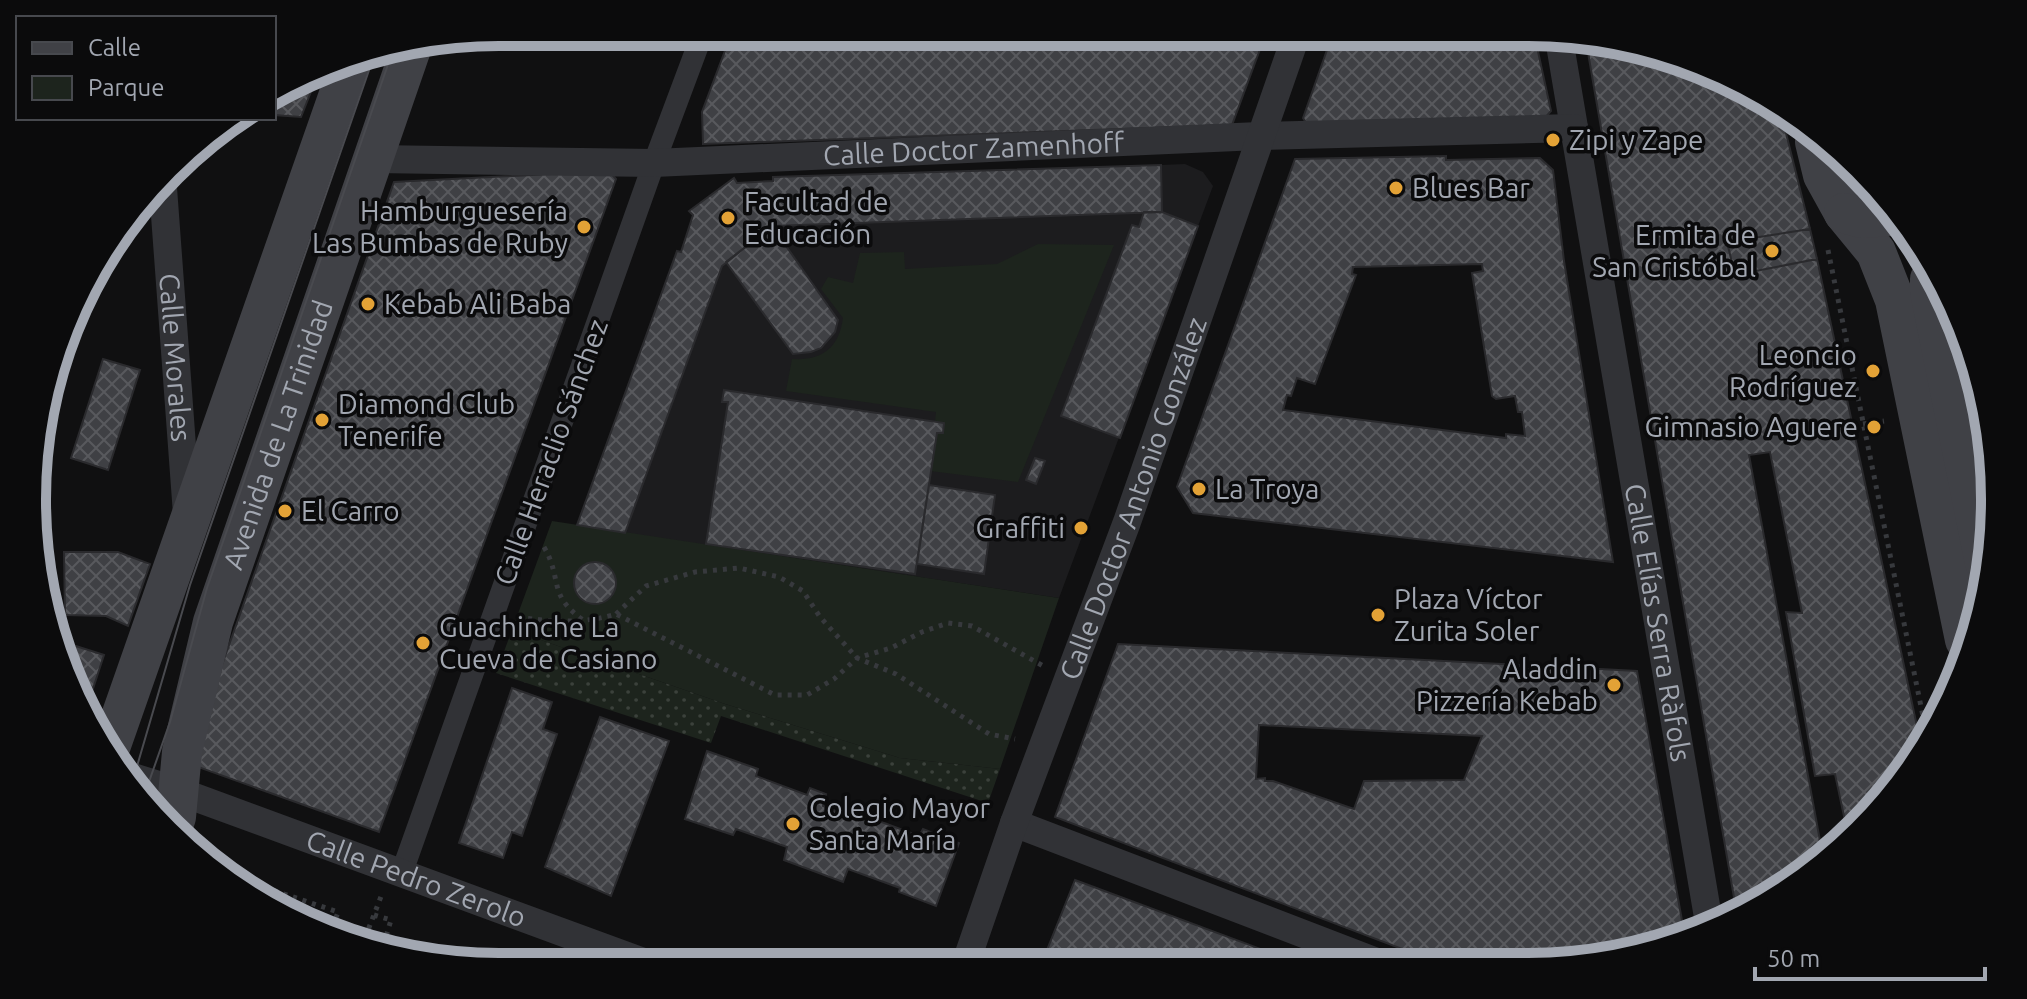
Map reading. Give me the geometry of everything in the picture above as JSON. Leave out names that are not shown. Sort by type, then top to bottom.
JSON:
[{"type":"main road","name":"Avenida de La Trinidad","points":[[176,816],[152,783],[182,752],[213,622],[409,55]]},
{"type":"main road","name":"Avenida de La Trinidad","points":[[114,737],[346,73]]},
{"type":"main road","points":[[1817,151],[1834,224],[1876,252],[1895,300],[1963,628]]},
{"type":"main road","points":[[1834,224],[1882,217]]},
{"type":"main road","points":[[1930,292],[1979,535]]},
{"type":"street","name":"Calle Heraclio Sánchez","points":[[393,881],[521,539],[698,46]]},
{"type":"street","name":"Calle Doctor Antonio González","points":[[969,953],[1014,823],[1127,522],[1292,46]]},
{"type":"street","name":"Calle Elías Serra Ràfols","points":[[1560,47],[1708,915]]},
{"type":"street","name":"Calle Doctor Zamenhoff","points":[[374,159],[654,163],[1259,136],[1574,128]]},
{"type":"street","name":"Calle Morales","points":[[164,195],[188,527]]},
{"type":"street","name":"Calle Pedro Zerolo","points":[[152,783],[393,881],[614,953]]},
{"type":"street","points":[[1014,823],[1353,953]]},
{"type":"path","points":[[1834,224],[1863,424],[1924,719]]},
{"type":"path","points":[[1863,424],[1893,421]]},
{"type":"path","points":[[521,539],[543,546],[552,562],[560,600],[584,621]]},
{"type":"path","points":[[493,615],[584,621],[616,614],[646,586],[695,572],[739,568],[779,577],[803,591],[820,617],[857,658],[896,674],[989,734],[1009,737],[1042,749]]},
{"type":"path","points":[[616,614],[775,695],[807,695],[834,679],[857,658],[891,648],[948,623],[972,626],[1068,678]]},
{"type":"path","points":[[367,933],[393,881]]},
{"type":"path","points":[[267,888],[338,912],[335,921]]},
{"type":"path","points":[[374,915],[391,920],[385,939]]},
{"type":"shaded area","points":[[1185,164],[1203,172],[1213,186],[1059,598],[625,533],[722,266],[772,226],[1162,212],[1161,165]]},
{"type":"green space","points":[[1038,244],[1114,245],[1018,482],[930,471],[936,412],[786,391],[792,359],[820,355],[838,337],[843,318],[821,289],[828,277],[853,283],[860,253],[904,252],[905,269],[997,264]]},
{"type":"green space","points":[[552,521],[1059,598],[1000,769],[900,758],[725,704],[512,630]]},
{"type":"green space","points":[[512,630],[725,704],[900,758],[1000,769],[988,803],[721,716],[711,743],[496,673]]},
{"type":"building","points":[[727,46],[1261,46],[1232,125],[703,144],[702,112]]},
{"type":"building","points":[[1328,46],[1537,46],[1551,111],[1544,119],[1307,124],[1303,118]]},
{"type":"building","points":[[1588,50],[1645,61],[1673,70],[1728,93],[1784,126],[1810,229],[1727,242],[1735,275],[1817,259],[1918,730],[1887,776],[1845,823],[1835,774],[1815,776],[1786,612],[1802,613],[1770,452],[1749,455],[1821,845],[1779,877],[1735,902]]},
{"type":"building","points":[[313,87],[301,117],[276,115],[276,105]]},
{"type":"building","points":[[1540,158],[1553,170],[1564,261],[1613,562],[1193,513],[1177,487],[1295,159]],"holes":[[[1482,264],[1483,271],[1472,273],[1492,396],[1496,399],[1515,396],[1518,412],[1522,412],[1525,436],[1506,434],[1506,438],[1283,410],[1297,378],[1315,384],[1356,275],[1352,274],[1353,267]]]},
{"type":"building","name":"Facultad de Educación","points":[[1161,165],[1162,212],[772,226],[722,266],[625,533],[577,525],[677,251],[681,252],[693,215],[689,211],[734,178],[737,183],[773,181],[773,177]]},
{"type":"building","points":[[609,171],[616,179],[379,832],[187,763],[394,182]]},
{"type":"building","points":[[1144,212],[1162,212],[1198,226],[1120,438],[1061,416],[1132,225],[1139,227]]},
{"type":"building","points":[[772,226],[838,320],[835,332],[821,348],[811,352],[793,354],[726,262]]},
{"type":"building","name":"Ermita de San Cristóbal","points":[[1810,229],[1817,259],[1735,275],[1727,242]]},
{"type":"building","points":[[103,359],[140,370],[108,470],[71,458]]},
{"type":"building","points":[[724,390],[944,423],[943,433],[937,433],[915,574],[706,544],[728,402],[722,402]]},
{"type":"building","points":[[1035,458],[1045,461],[1036,484],[1026,480]]},
{"type":"building","points":[[929,485],[995,495],[984,574],[917,564]]},
{"type":"building","points":[[64,552],[118,552],[150,564],[128,626],[106,616],[65,615]]},
{"type":"building","points":[[595,562],[610,568],[616,583],[610,598],[595,604],[580,598],[574,583],[580,568]]},
{"type":"building","points":[[70,644],[104,655],[91,695]]},
{"type":"building","points":[[1118,644],[1637,671],[1683,925],[1645,938],[1587,949],[1528,953],[1413,953],[1055,817]],"holes":[[[1259,725],[1482,736],[1464,780],[1364,781],[1354,809],[1273,781],[1265,781],[1265,778],[1256,779]]]},
{"type":"building","points":[[512,688],[552,702],[543,729],[557,734],[522,836],[512,832],[503,858],[459,843]]},
{"type":"building","points":[[600,717],[669,741],[611,896],[545,867]]},
{"type":"building","name":"Colegio Mayor Santa María","points":[[707,751],[758,769],[756,776],[807,795],[810,788],[826,794],[823,806],[848,816],[853,804],[870,810],[868,817],[919,836],[923,829],[959,843],[936,906],[899,892],[900,888],[848,869],[843,882],[784,860],[787,847],[736,829],[733,835],[685,819]]},
{"type":"building","points":[[1075,880],[1271,953],[1046,953]]},
{"type":"tram line","points":[[148,785],[170,722],[207,588],[390,59]]},
{"type":"tram line","points":[[136,770],[190,585],[371,65]]},
{"type":"place","name":"Zipi y Zape","points":[[1553,140]]},
{"type":"place","name":"Blues Bar","points":[[1396,188]]},
{"type":"place","name":"Facultad de Educación","points":[[728,218]]},
{"type":"place","name":"Hamburguesería Las Bumbas de Ruby","points":[[584,227]]},
{"type":"place","name":"Ermita de San Cristóbal","points":[[1772,251]]},
{"type":"place","name":"Kebab Ali Baba","points":[[368,304]]},
{"type":"place","name":"Leoncio Rodríguez","points":[[1873,371]]},
{"type":"place","name":"Diamond Club Tenerife","points":[[322,420]]},
{"type":"place","name":"Gimnasio Aguere","points":[[1874,427]]},
{"type":"place","name":"La Troya","points":[[1199,489]]},
{"type":"place","name":"El Carro","points":[[285,511]]},
{"type":"place","name":"Graffiti","points":[[1081,528]]},
{"type":"place","name":"Plaza Víctor Zurita Soler","points":[[1378,615]]},
{"type":"place","name":"Guachinche La Cueva de Casiano","points":[[423,643]]},
{"type":"place","name":"Aladdin Pizzería Kebab","points":[[1614,685]]},
{"type":"place","name":"Colegio Mayor Santa María","points":[[793,824]]}]
